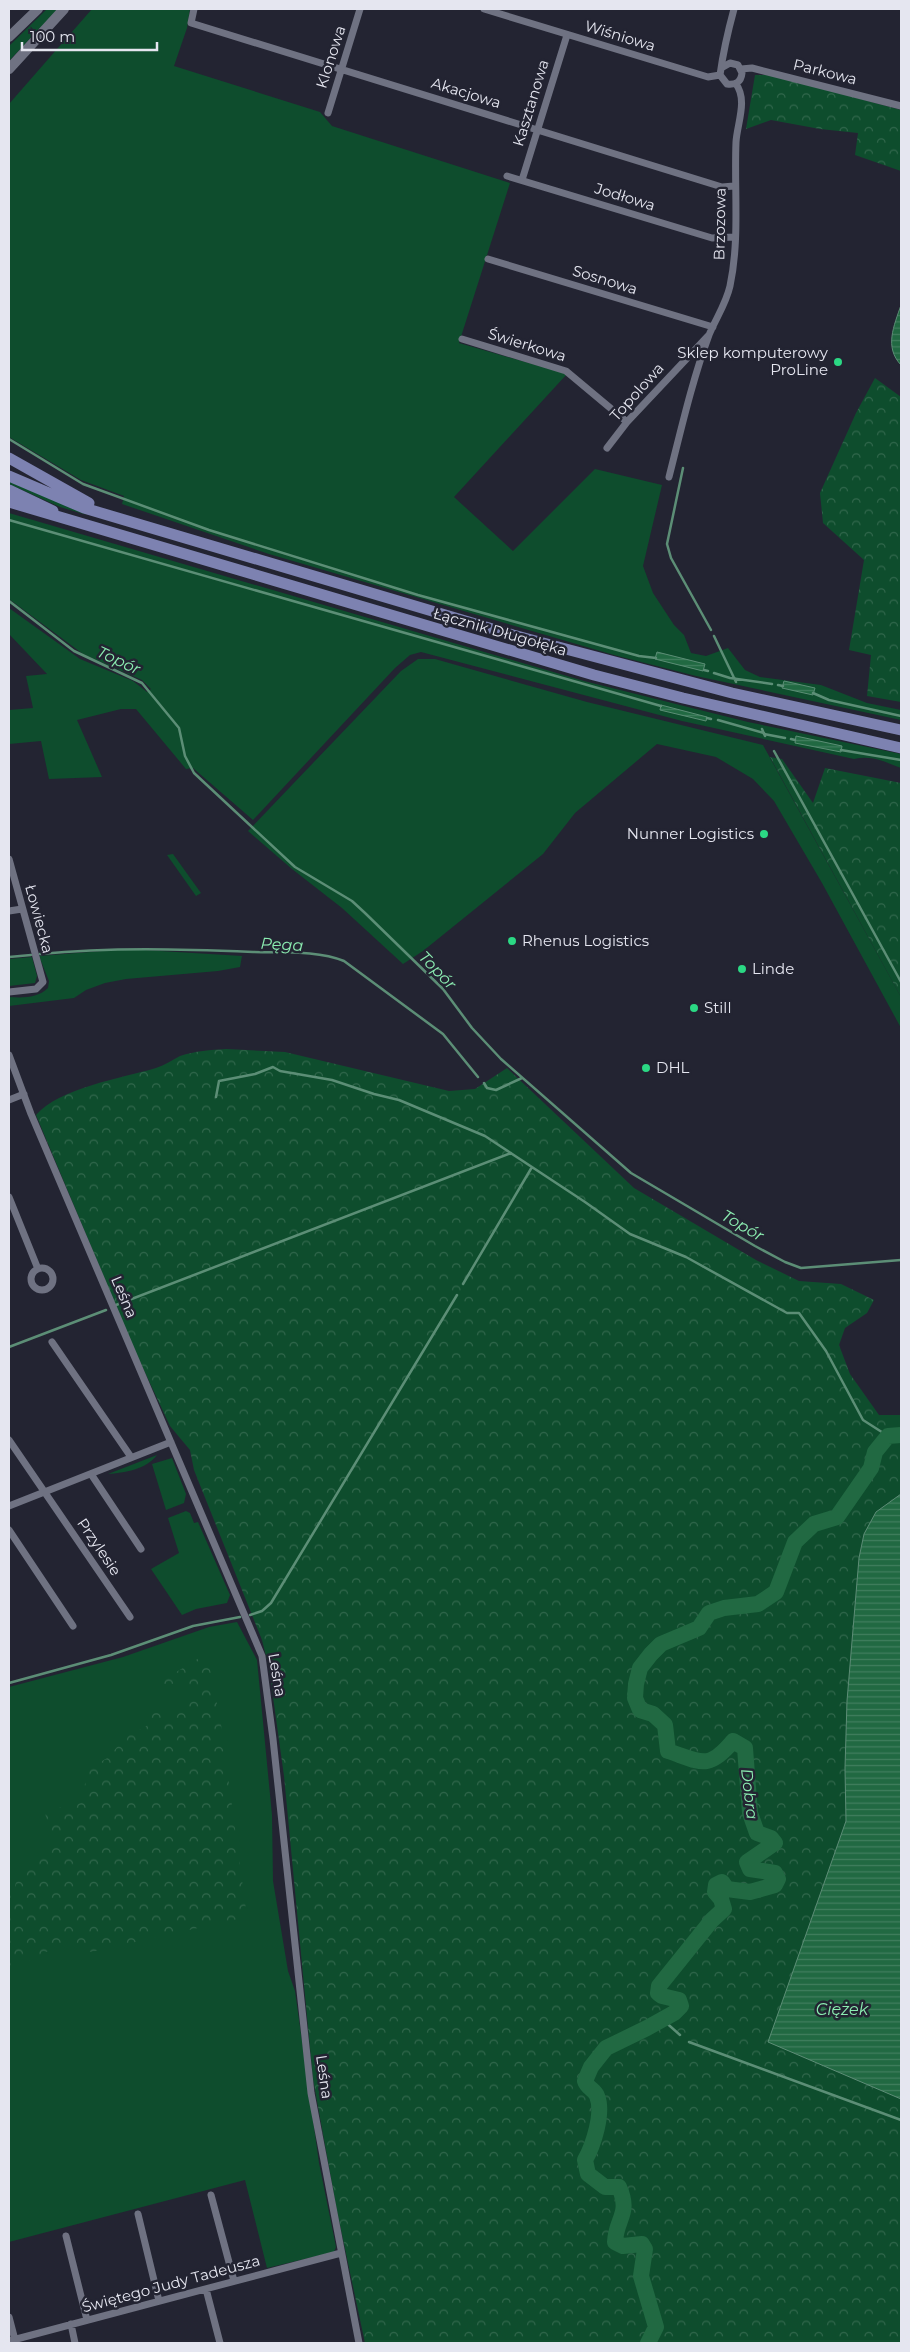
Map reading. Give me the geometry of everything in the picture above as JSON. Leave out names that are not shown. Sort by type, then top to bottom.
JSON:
[{"type":"main road","points":[[9,37],[38,9]]},
{"type":"main road","points":[[9,69],[64,9]]},
{"type":"main road","points":[[9,458],[87,502],[132,522]]},
{"type":"main road","points":[[9,476],[69,502],[132,522]]},
{"type":"main road","points":[[9,490],[94,528]]},
{"type":"main road","points":[[13,504],[94,528]]},
{"type":"main road","name":"Łącznik Długołęka","points":[[132,522],[214,548],[575,653],[740,695],[901,730]]},
{"type":"main road","name":"Łącznik Długołęka","points":[[94,528],[594,675],[692,700],[901,748]]},
{"type":"street","name":"Akacjowa","points":[[194,9],[191,23],[722,187],[734,186]]},
{"type":"street","name":"Klonowa","points":[[328,113],[360,9]]},
{"type":"street","name":"Wiśniowa","points":[[484,9],[708,77],[720,75]]},
{"type":"street","points":[[723,67],[734,63],[741,69],[742,78],[736,84],[728,84],[720,75],[723,67],[721,58],[734,9]]},
{"type":"street","name":"Kasztanowa","points":[[522,180],[567,35]]},
{"type":"street","name":"Parkowa","points":[[741,69],[752,68],[901,106]]},
{"type":"street","name":"Brzozowa","points":[[669,478],[687,403],[712,330],[730,286],[736,254],[734,186],[736,140],[742,97],[736,84]]},
{"type":"street","name":"Jodłowa","points":[[507,176],[712,238],[735,237]]},
{"type":"street","name":"Sosnowa","points":[[488,259],[712,330]]},
{"type":"street","name":"Topolowa","points":[[607,448],[627,422],[712,330]]},
{"type":"street","name":"Świerkowa","points":[[462,339],[566,371],[627,422]]},
{"type":"street","name":"Łowiecka","points":[[9,859],[42,978],[41,986],[31,990],[9,992]]},
{"type":"street","points":[[9,911],[22,909]]},
{"type":"street","name":"Leśna","points":[[9,1055],[170,1442],[262,1656],[273,1739],[310,2084],[359,2343]]},
{"type":"street","points":[[9,1100],[24,1094]]},
{"type":"street","points":[[9,1197],[38,1269]]},
{"type":"street","points":[[52,1342],[131,1457]]},
{"type":"street","name":"Przylesie","points":[[9,1440],[130,1617]]},
{"type":"street","points":[[9,1506],[170,1442]]},
{"type":"street","points":[[90,1474],[141,1549]]},
{"type":"street","points":[[9,1530],[73,1626]]},
{"type":"street","points":[[211,2195],[234,2281]]},
{"type":"street","points":[[138,2214],[160,2301]]},
{"type":"street","points":[[66,2236],[88,2320]]},
{"type":"street","name":"Świętego Judy Tadeusza","points":[[12,2341],[341,2253]]},
{"type":"street","points":[[206,2289],[220,2343]]},
{"type":"street","points":[[9,2317],[12,2341]]},
{"type":"street","points":[[71,2324],[75,2343]]},
{"type":"green space","points":[[47,9],[58,9],[9,61],[9,46]]},
{"type":"green space","points":[[92,9],[190,9],[187,28],[174,66],[320,112],[332,126],[510,183],[459,343],[567,374],[454,497],[513,551],[595,469],[662,485],[643,566],[653,593],[674,625],[684,635],[691,653],[706,656],[728,648],[745,670],[760,677],[821,685],[867,703],[901,710],[901,720],[696,676],[614,655],[269,554],[122,504],[124,496],[81,480],[9,437],[9,104]]},
{"type":"green space","points":[[755,75],[772,75],[901,110],[901,171],[855,155],[858,133],[820,129],[771,120],[746,129]]},
{"type":"green space","points":[[875,378],[901,397],[901,702],[867,696],[871,655],[849,650],[864,560],[823,523],[820,493],[856,413]]},
{"type":"green space","points":[[9,480],[87,515],[60,507],[9,484]]},
{"type":"green space","points":[[9,513],[584,681],[748,722],[901,754],[901,768],[884,761],[867,758],[854,759],[682,721],[421,652],[410,655],[395,668],[253,820],[193,768],[186,769],[136,709],[121,709],[77,720],[102,777],[49,779],[41,741],[9,744],[9,710],[33,708],[26,676],[47,674],[9,634],[9,608],[80,659],[133,681],[147,692],[151,689],[142,680],[83,654],[9,599]]},
{"type":"green space","points":[[418,659],[435,659],[587,702],[763,745],[901,997],[901,1028],[822,883],[774,801],[753,779],[716,757],[657,744],[575,813],[543,854],[423,951],[403,964],[342,908],[292,869],[248,831],[401,671]]},
{"type":"green space","points":[[770,757],[782,759],[813,803],[825,768],[901,783],[901,997]]},
{"type":"green space","points":[[173,854],[201,893],[196,896],[167,855]]},
{"type":"green space","points":[[128,949],[242,956],[240,967],[218,971],[126,979],[105,983],[86,990],[74,998],[9,1006],[9,997],[35,996],[48,988],[49,981],[39,956]]},
{"type":"green space","points":[[32,957],[37,976],[35,983],[9,986],[9,959]]},
{"type":"green space","points":[[226,1049],[285,1052],[449,1091],[475,1089],[507,1068],[634,1188],[756,1260],[799,1281],[841,1284],[874,1300],[867,1313],[845,1328],[839,1345],[850,1374],[879,1415],[901,1415],[901,1494],[876,1512],[864,1534],[859,1558],[847,1701],[846,1821],[804,1940],[789,2051],[901,2099],[901,2343],[365,2343],[337,2211],[313,2079],[284,1776],[269,1668],[262,1640],[194,1470],[190,1450],[170,1426],[135,1351],[36,1115],[46,1106],[60,1098],[92,1085],[156,1068],[186,1054]]},
{"type":"green space","points":[[157,1455],[153,1460],[141,1467],[121,1473],[108,1474]]},
{"type":"green space","points":[[172,1458],[186,1494],[184,1503],[166,1510],[152,1464]]},
{"type":"green space","points":[[186,1511],[190,1513],[194,1523],[198,1522],[230,1595],[227,1603],[196,1609],[182,1615],[151,1569],[179,1553],[168,1518]]},
{"type":"green space","points":[[237,1622],[257,1660],[272,1815],[273,1881],[288,1971],[295,1991],[319,2163],[336,2247],[334,2252],[267,2268],[245,2180],[9,2242],[9,1687],[123,1657],[209,1627]]},
{"type":"green space","points":[[207,1653],[221,1724],[247,1917],[91,1952],[69,1941],[9,1970],[9,1894],[14,1894],[17,1874],[29,1861],[50,1846],[45,1811],[81,1803],[88,1769],[109,1757],[124,1738],[150,1724],[140,1711],[160,1713],[187,1705],[195,1692],[189,1684],[157,1684]]},
{"type":"water","points":[[901,305],[901,365],[893,351],[892,336]]},
{"type":"water","points":[[657,652],[705,664],[703,671],[655,659]]},
{"type":"water","points":[[784,681],[815,688],[813,695],[782,688]]},
{"type":"water","points":[[661,705],[707,717],[706,721],[660,710]]},
{"type":"water","points":[[796,736],[842,746],[841,752],[795,743]]},
{"type":"water","name":"Ciężek","points":[[901,1494],[901,2099],[768,2042],[846,1821],[847,1701],[859,1558],[864,1534],[876,1512]]},
{"type":"waterway","points":[[9,439],[83,484],[209,530],[418,595],[639,656],[656,658]]},
{"type":"waterway","points":[[683,468],[667,544],[671,558],[711,630]]},
{"type":"waterway","points":[[9,520],[661,706]]},
{"type":"waterway","name":"Topór","points":[[9,601],[74,651],[142,683],[179,728],[185,756],[194,773],[295,867],[352,901],[443,989],[472,1028],[501,1059],[631,1173],[755,1246],[801,1268],[901,1260]]},
{"type":"waterway","points":[[714,636],[736,682]]},
{"type":"waterway","points":[[704,670],[708,671]]},
{"type":"waterway","points":[[714,673],[730,678],[772,684]]},
{"type":"waterway","points":[[778,685],[783,686]]},
{"type":"waterway","points":[[813,693],[829,700],[901,716]]},
{"type":"waterway","points":[[707,718],[711,719]]},
{"type":"waterway","points":[[718,720],[764,733]]},
{"type":"waterway","points":[[762,729],[765,736]]},
{"type":"waterway","points":[[764,734],[785,738]]},
{"type":"waterway","points":[[791,739],[795,740]]},
{"type":"waterway","points":[[841,750],[901,760]]},
{"type":"waterway","points":[[774,751],[901,982]]},
{"type":"waterway","name":"Pęga","points":[[40,954],[93,950],[173,949],[299,953],[334,957],[344,961],[443,1034],[478,1077]]},
{"type":"waterway","name":"Pęga","points":[[9,957],[31,955]]},
{"type":"waterway","points":[[216,1097],[219,1081],[255,1074],[273,1067],[280,1071],[332,1080],[399,1100],[485,1136],[630,1234],[686,1257],[787,1313],[799,1313],[826,1351],[863,1420],[888,1436]]},
{"type":"waterway","name":"Pęga","points":[[484,1083],[487,1088],[496,1090],[522,1078]]},
{"type":"waterway","points":[[116,1305],[511,1153]]},
{"type":"waterway","points":[[463,1284],[532,1167]]},
{"type":"waterway","points":[[250,1615],[262,1611],[271,1603],[457,1295]]},
{"type":"waterway","points":[[9,1347],[106,1310]]},
{"type":"waterway","name":"Dobra","points":[[648,2343],[656,2327],[641,2276],[645,2249],[642,2244],[623,2246],[615,2242],[624,2204],[619,2187],[605,2187],[588,2174],[585,2160],[594,2138],[599,2103],[595,2092],[585,2081],[591,2067],[606,2048],[674,2013],[681,2006],[679,2000],[662,1996],[658,1993],[659,1986],[712,1920],[724,1909],[721,1899],[715,1892],[716,1885],[722,1882],[727,1889],[750,1892],[775,1885],[778,1879],[775,1873],[750,1869],[747,1862],[775,1843],[771,1838],[757,1833],[750,1813],[745,1748],[733,1741],[717,1757],[704,1761],[696,1761],[668,1751],[665,1725],[653,1714],[640,1710],[635,1698],[640,1668],[661,1644],[699,1628],[709,1613],[724,1608],[758,1604],[776,1592],[795,1542],[814,1524],[837,1517],[871,1468],[875,1452],[888,1436],[901,1435]]},
{"type":"waterway","points":[[9,1683],[111,1655],[193,1626],[240,1617]]},
{"type":"waterway","points":[[662,2019],[680,2035]]},
{"type":"waterway","points":[[689,2042],[901,2120]]},
{"type":"waterway","name":"Dobra","points":[[594,2052],[599,2057]]},
{"type":"place","name":"Sklep komputerowy ProLine","points":[[838,362]]},
{"type":"place","name":"Nunner Logistics","points":[[764,834]]},
{"type":"place","name":"Rhenus Logistics","points":[[512,941]]},
{"type":"place","name":"Linde","points":[[742,969]]},
{"type":"place","name":"Still","points":[[694,1008]]},
{"type":"place","name":"DHL","points":[[646,1068]]}]
